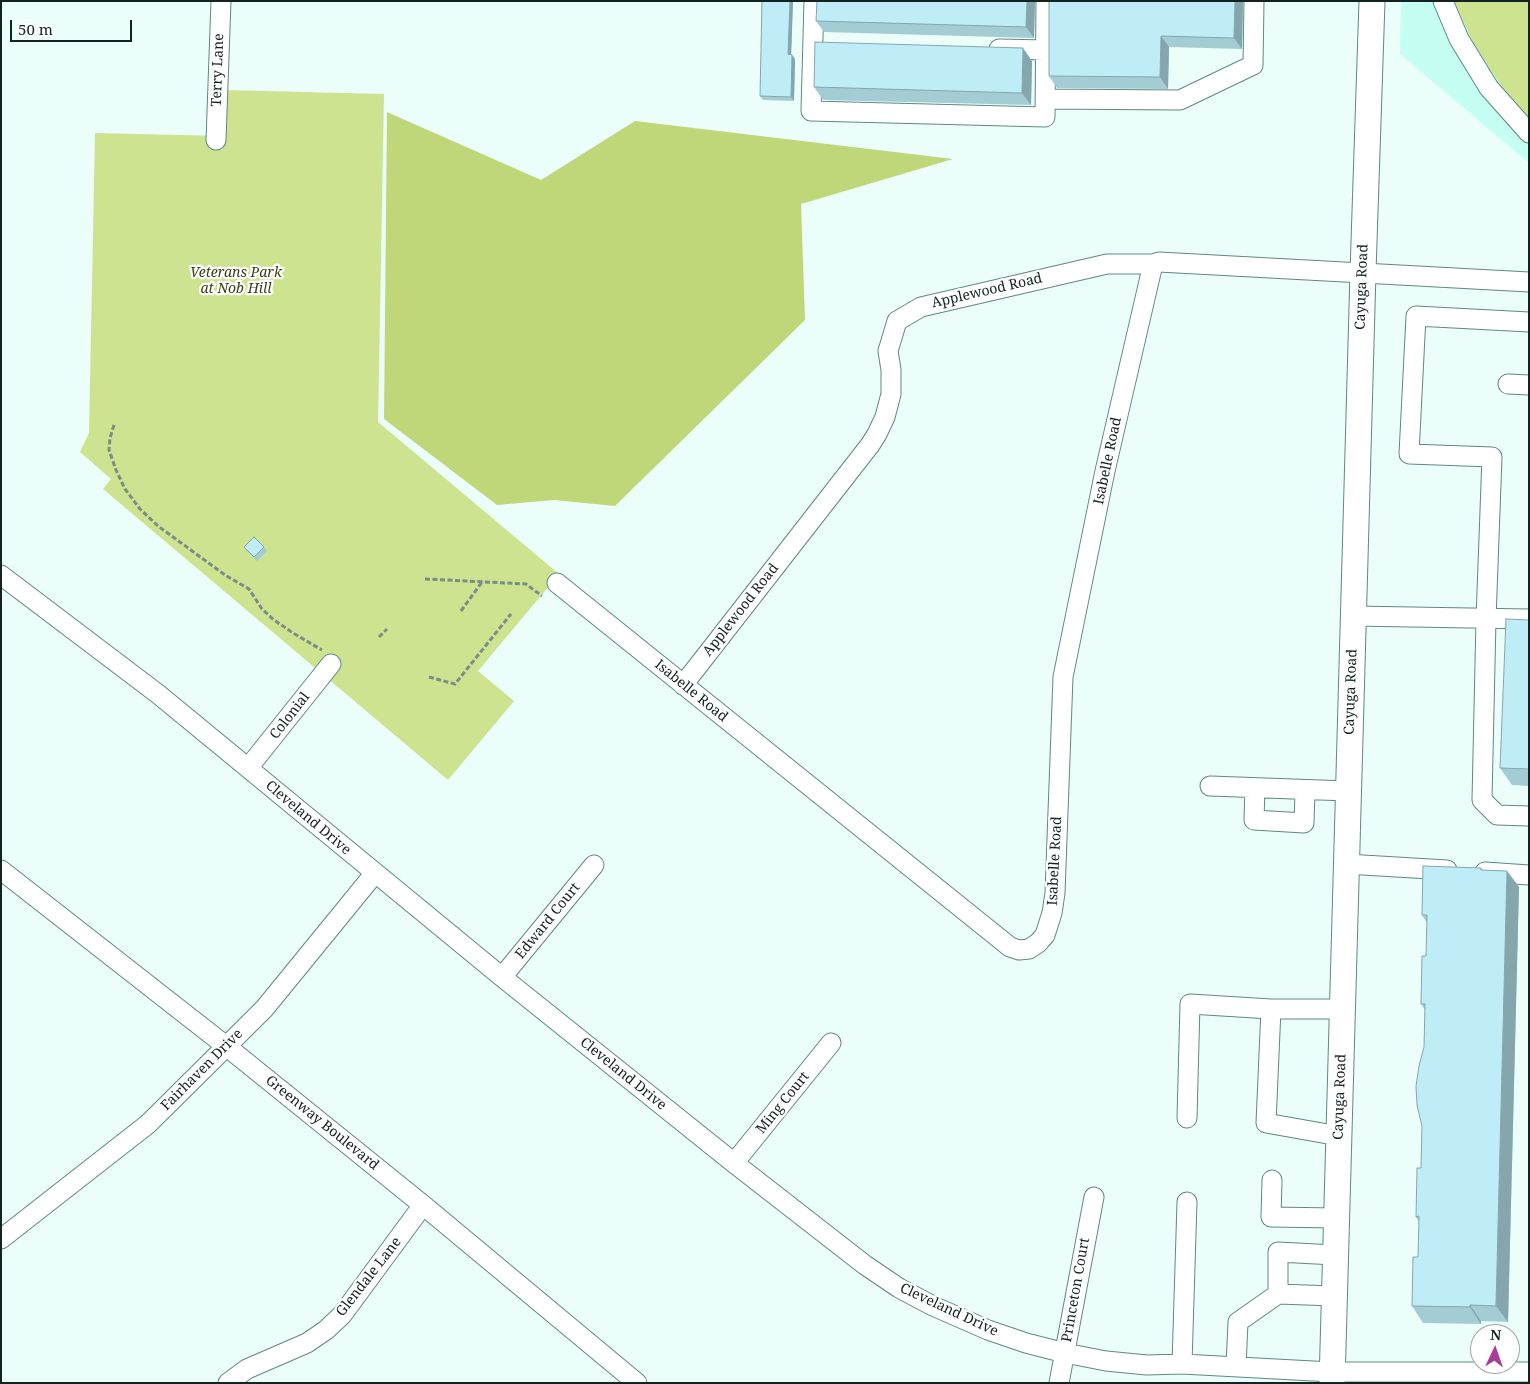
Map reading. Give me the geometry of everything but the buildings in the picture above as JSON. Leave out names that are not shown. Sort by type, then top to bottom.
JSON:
[{"type":"main road","name":"Cayuga Road","points":[[1332,1377],[1372,1]]},
{"type":"street","name":"Terry Lane","points":[[216,140],[221,1]]},
{"type":"street","points":[[814,1],[811,111],[1045,117],[1046,1]]},
{"type":"street","points":[[1045,99],[1180,100],[1253,65],[1254,1]]},
{"type":"street","points":[[1443,1],[1459,38],[1489,88],[1529,133]]},
{"type":"street","points":[[813,42],[832,43]]},
{"type":"street","points":[[978,48],[1046,50]]},
{"type":"street","name":"Applewood Road","points":[[683,685],[877,434],[885,417],[890,394],[891,370],[888,350],[897,321],[921,307],[1107,264],[1169,263],[1529,282]]},
{"type":"street","name":"Isabelle Road","points":[[557,583],[1010,947],[1019,950],[1029,949],[1045,935],[1052,913],[1055,893],[1063,677],[1105,471],[1153,264]]},
{"type":"street","points":[[1529,322],[1416,316],[1409,454],[1492,457],[1482,800],[1497,815],[1529,816]]},
{"type":"street","points":[[1508,384],[1529,385]]},
{"type":"street","name":"Cleveland Drive","points":[[1,575],[158,694],[374,873],[734,1162],[866,1265],[899,1288],[933,1306],[988,1330],[1065,1353],[1106,1362],[1146,1365],[1182,1364],[1225,1372],[1332,1377],[1529,1372]]},
{"type":"street","points":[[1353,616],[1529,619]]},
{"type":"street","name":"Colonial","points":[[248,768],[328,658]]},
{"type":"street","points":[[1210,786],[1348,791]]},
{"type":"street","points":[[1255,788],[1254,820],[1304,823],[1305,790]]},
{"type":"street","points":[[1346,864],[1529,875]]},
{"type":"street","name":"Edward Court","points":[[502,977],[594,865]]},
{"type":"street","name":"Greenway Boulevard","points":[[1,870],[226,1046],[423,1205],[637,1383]]},
{"type":"street","name":"Fairhaven Drive","points":[[2,1237],[148,1124],[264,1009],[374,873]]},
{"type":"street","points":[[1187,1118],[1190,1004],[1271,1009],[1342,1009]]},
{"type":"street","points":[[1271,1009],[1266,1123],[1339,1136]]},
{"type":"street","name":"Ming Court","points":[[734,1162],[831,1043]]},
{"type":"street","points":[[1272,1180],[1271,1217],[1336,1218]]},
{"type":"street","name":"Princeton Court","points":[[1059,1383],[1094,1198]]},
{"type":"street","points":[[1182,1364],[1187,1202]]},
{"type":"street","name":"Glendale Lane","points":[[228,1383],[247,1369],[307,1343],[326,1330],[342,1315],[423,1205]]},
{"type":"street","points":[[1278,1294],[1278,1252],[1335,1255]]},
{"type":"street","points":[[1225,1372],[1238,1322],[1278,1294],[1334,1296]]},
{"type":"path","points":[[114,425],[109,450],[125,489],[140,509],[158,526],[225,575],[249,589],[262,609],[274,620],[328,658]]},
{"type":"path","points":[[425,579],[526,584],[542,596]]},
{"type":"path","points":[[461,612],[482,582]]},
{"type":"path","points":[[429,677],[455,684],[511,614]]},
{"type":"path","points":[[379,638],[386,629]]},
{"type":"shaded area","points":[[1401,1],[1529,1],[1529,163],[1400,54]]},
{"type":"green space","points":[[1454,1],[1529,1],[1529,118],[1515,104],[1496,78],[1473,42]]},
{"type":"green space","name":"Veterans Park at Nob Hill","points":[[223,90],[384,94],[378,422],[559,574],[478,671],[514,701],[448,780],[103,489],[111,479],[80,452],[89,433],[95,133],[222,136]]},
{"type":"green space","points":[[387,112],[541,180],[635,121],[953,159],[801,204],[805,320],[615,506],[554,500],[497,505],[384,419]]}]
